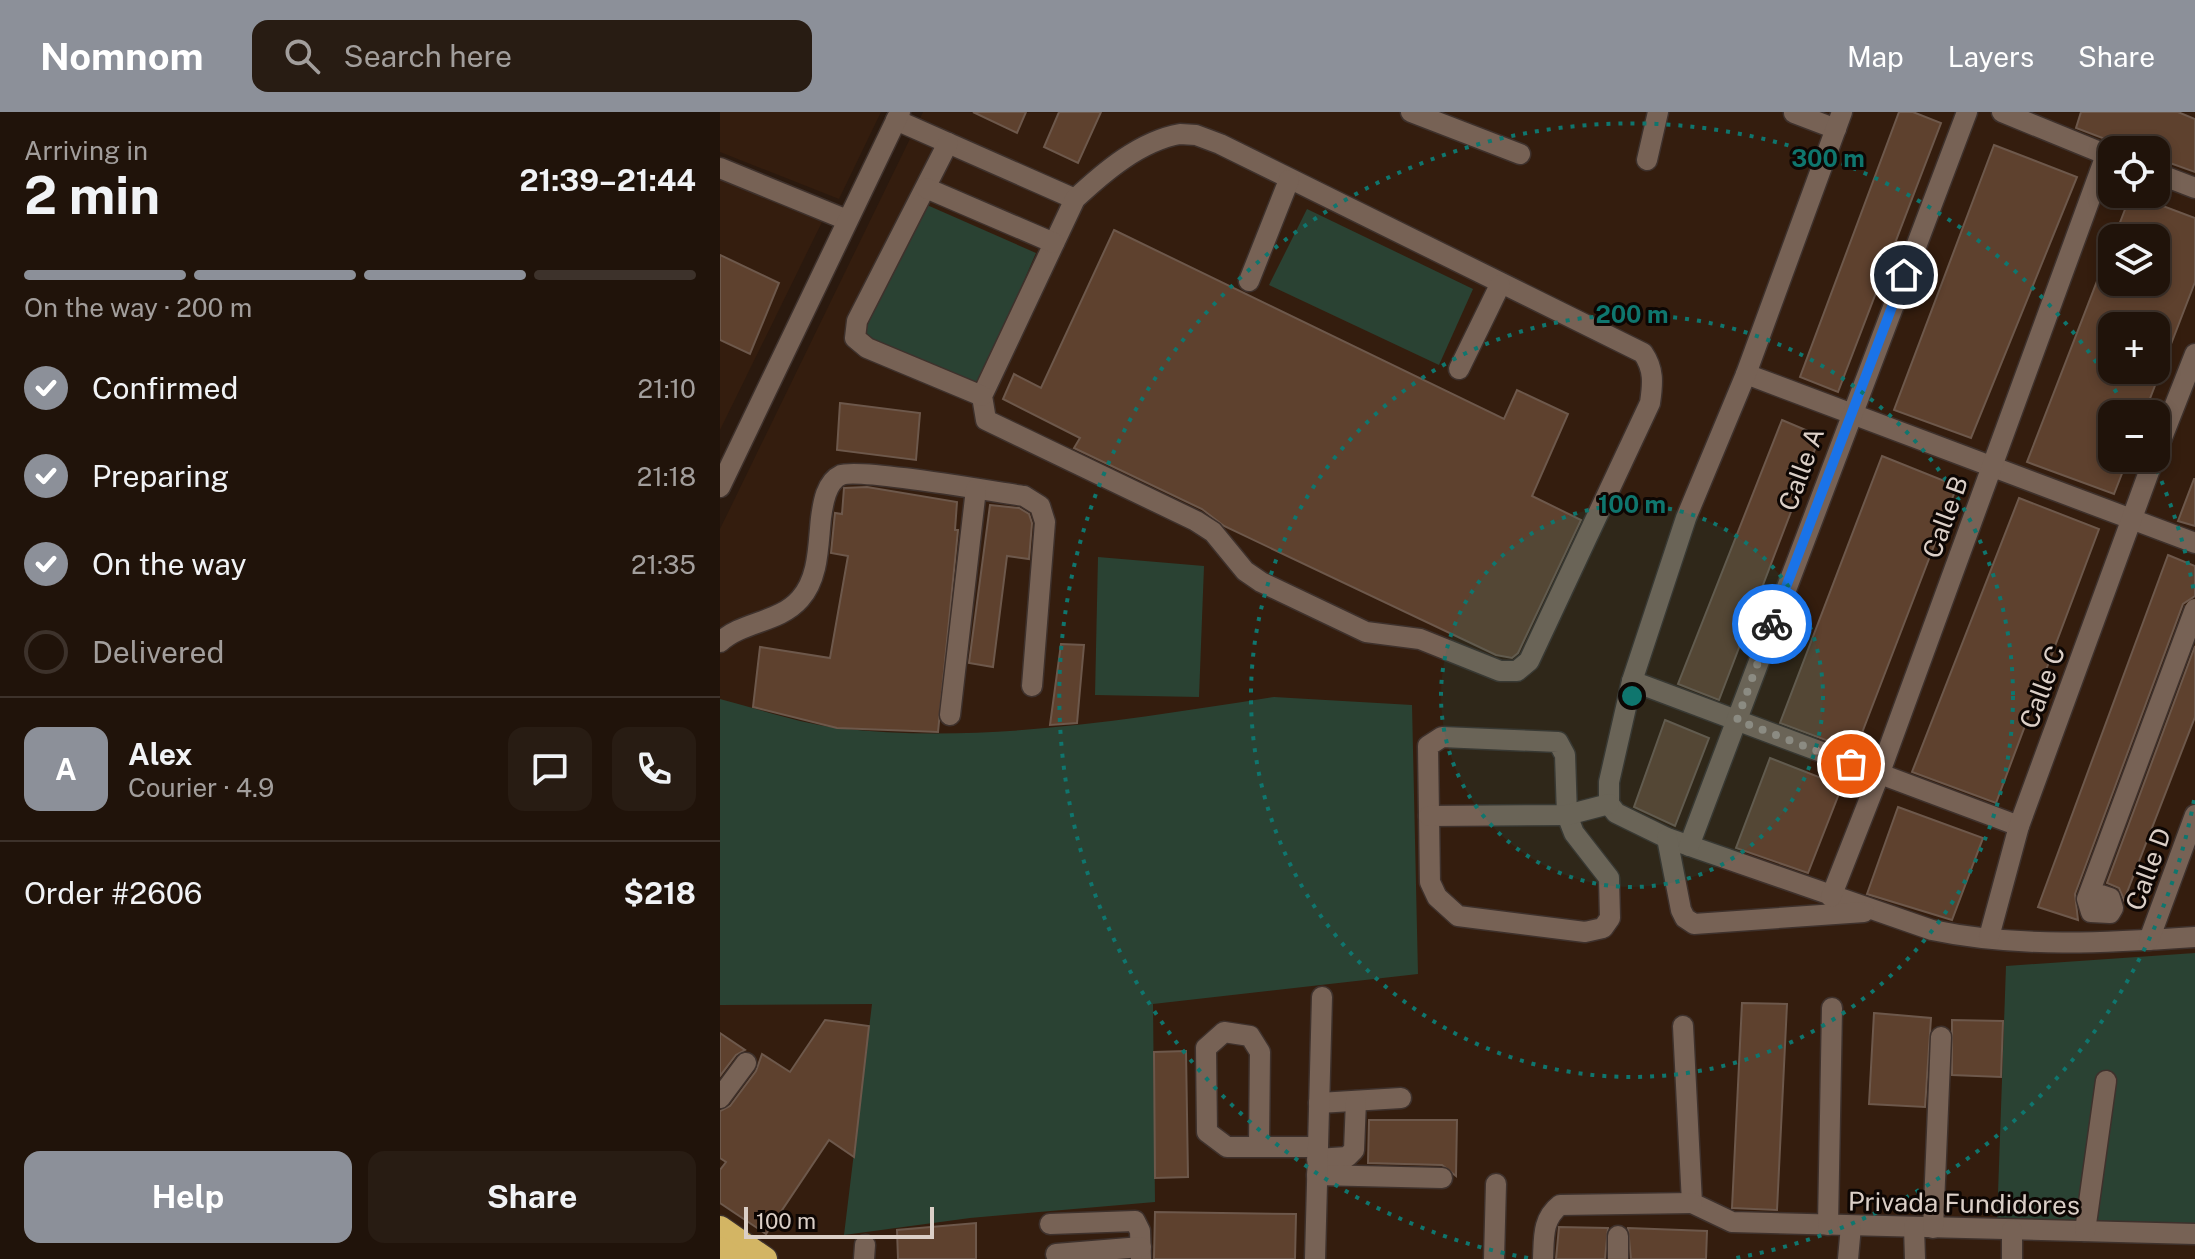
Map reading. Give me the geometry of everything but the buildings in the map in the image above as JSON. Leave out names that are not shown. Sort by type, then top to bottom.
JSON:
[{"type":"highway","points":[[720,1228],[765,1259]]},
{"type":"highway","points":[[720,1249],[735,1259]]},
{"type":"street","points":[[1411,112],[1520,154]]},
{"type":"street","points":[[1647,160],[1658,112]]},
{"type":"street","name":"Calle A","points":[[1689,846],[1851,411],[1967,112]]},
{"type":"street","points":[[2002,112],[2034,118],[2098,150]]},
{"type":"street","points":[[1794,113],[1839,121],[1746,374],[1686,518],[1632,681],[1609,782],[1609,804],[1616,813],[1667,838],[1932,930],[2083,943],[2195,937]]},
{"type":"street","points":[[720,487],[728,447],[898,116],[948,143],[1075,199]]},
{"type":"street","points":[[1180,134],[1208,139],[1643,353],[1650,363],[1654,381],[1644,417],[1529,661],[1517,671],[1500,671],[1420,639],[1366,632],[1275,589],[1245,571],[1213,532],[1196,521],[997,428],[986,420],[982,396],[1075,199],[1094,181],[1159,138],[1180,134]]},
{"type":"street","points":[[948,143],[857,321],[855,338],[867,348],[982,396]]},
{"type":"street","points":[[720,168],[847,220]]},
{"type":"street","points":[[2170,178],[2195,188]]},
{"type":"street","points":[[1249,281],[1289,180]]},
{"type":"street","name":"Calle B","points":[[1831,897],[2098,185]]},
{"type":"street","points":[[926,188],[1054,243]]},
{"type":"street","points":[[1459,369],[1500,285]]},
{"type":"street","name":"Calle C","points":[[2170,418],[2195,354]]},
{"type":"street","points":[[1746,374],[2195,543]]},
{"type":"street","name":"Calle C","points":[[1989,937],[2019,826],[2149,472]]},
{"type":"street","points":[[720,642],[744,626],[766,620],[800,599],[814,578],[823,503],[830,483],[841,475],[876,476],[976,489],[1033,499],[1044,515],[1032,686]]},
{"type":"street","points":[[950,715],[976,489]]},
{"type":"street","points":[[2083,943],[2095,901],[2097,896],[2105,895],[2112,902],[2110,913],[2091,912],[2087,899],[2195,609]]},
{"type":"street","points":[[1632,681],[2019,826]]},
{"type":"street","points":[[1442,737],[1558,742],[1565,755],[1567,815],[1574,833],[1609,878],[1610,918],[1603,928],[1585,932],[1458,916],[1437,897],[1430,882],[1428,746],[1442,737]]},
{"type":"street","points":[[1429,816],[1567,815],[1609,804]]},
{"type":"street","name":"Calle D","points":[[2149,940],[2195,815]]},
{"type":"street","points":[[1667,838],[1681,910],[1685,918],[1694,924],[1875,911]]},
{"type":"street","points":[[1315,1259],[1322,997]]},
{"type":"street","points":[[1828,1225],[1832,1008]]},
{"type":"street","points":[[1543,1259],[1544,1228],[1551,1212],[1560,1205],[1692,1203],[1683,1026]]},
{"type":"street","points":[[1259,1145],[1260,1052],[1250,1036],[1224,1032],[1206,1048],[1204,1127],[1211,1138],[1227,1147],[1259,1145],[1317,1160],[1442,1178]]},
{"type":"street","points":[[1915,1259],[1924,1227],[1941,1037]]},
{"type":"street","points":[[720,1098],[746,1063]]},
{"type":"street","points":[[2085,1231],[2106,1081]]},
{"type":"street","points":[[1319,1103],[1401,1098]]},
{"type":"street","points":[[1317,1160],[1347,1157],[1354,1150],[1356,1101]]},
{"type":"street","points":[[1494,1259],[1496,1184]]},
{"type":"street","name":"Privada Fundidores","points":[[1692,1203],[1732,1222],[2195,1234]]},
{"type":"street","points":[[1050,1224],[1135,1221],[1140,1231],[1141,1253],[1056,1254]]},
{"type":"street","points":[[1848,1259],[1851,1226]]},
{"type":"street","points":[[2012,1230],[2012,1259]]},
{"type":"street","points":[[1618,1236],[1618,1259]]},
{"type":"shaded area","points":[[720,112],[881,112],[839,199],[720,152]]},
{"type":"shaded area","points":[[923,112],[2195,112],[2195,1259],[770,1259],[720,1224],[720,529]]},
{"type":"shaded area","points":[[720,176],[824,218],[720,430]]},
{"type":"green space","points":[[927,205],[1036,253],[977,389],[859,339]]},
{"type":"green space","points":[[1307,209],[1473,289],[1439,365],[1269,285]]},
{"type":"green space","points":[[1098,557],[1204,566],[1199,697],[1095,695]]},
{"type":"green space","points":[[1274,697],[1412,705],[1418,974],[1153,1004],[1155,1202],[970,1218],[844,1235],[872,1004],[720,1005],[720,699],[823,726],[947,733],[1112,721]]},
{"type":"green space","points":[[2195,953],[2195,1228],[1997,1222],[2006,966]]},
{"type":"way so far","points":[[1772,624],[1737,720],[1851,764]]},
{"type":"route","points":[[1772,624],[1904,275]]}]
